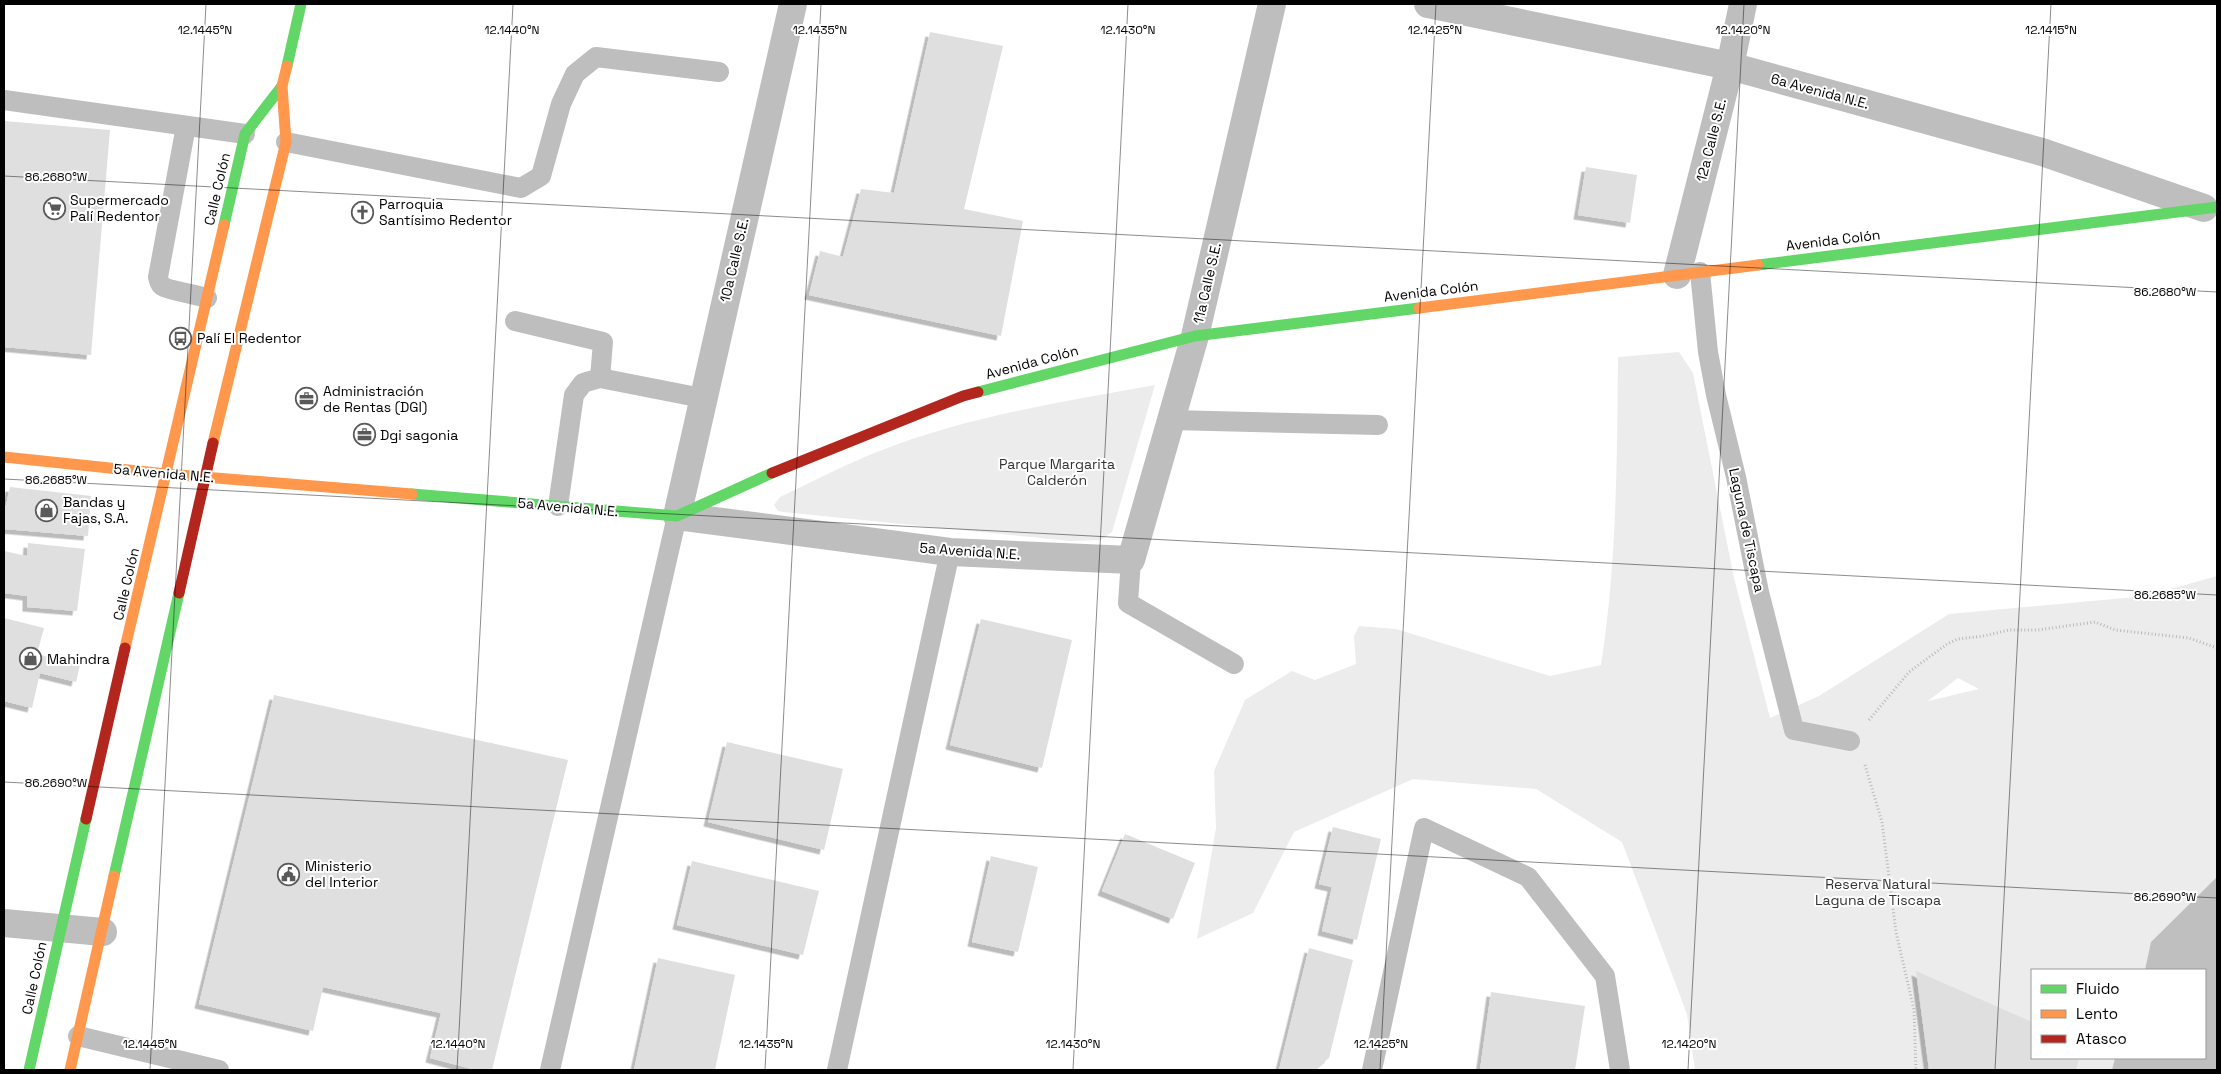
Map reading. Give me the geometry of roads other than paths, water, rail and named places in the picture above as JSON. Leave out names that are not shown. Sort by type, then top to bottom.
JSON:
[{"type":"main road","name":"Calle Colón","points":[[70,1070],[103,932],[205,477],[286,142],[282,86],[301,4]]},
{"type":"main road","name":"Calle Colón","points":[[29,1070],[60,929],[246,134],[282,86]]},
{"type":"main road","name":"Avenida Colón","points":[[677,516],[795,463],[963,396],[1195,336],[2211,207]]},
{"type":"main road","name":"5a Avenida N.E.","points":[[4,457],[167,474],[677,516]]},
{"type":"street","name":"10a Calle S.E.","points":[[677,516],[702,398],[793,4]]},
{"type":"street","name":"11a Calle S.E.","points":[[1131,560],[1195,336],[1272,4]]},
{"type":"street","name":"6a Avenida N.E.","points":[[1428,4],[1730,66],[2042,152],[2211,207]]},
{"type":"street","name":"12a Calle S.E.","points":[[1688,273],[1743,4]]},
{"type":"street","name":"5a Avenida N.E.","points":[[677,516],[950,552],[1131,560]]},
{"type":"street","points":[[4,924],[103,932]]},
{"type":"lane","points":[[286,142],[521,188],[541,176],[561,104],[575,74],[596,57],[719,72]]},
{"type":"lane","points":[[4,100],[246,134]]},
{"type":"lane","points":[[186,126],[158,277],[160,284],[165,288],[207,298]]},
{"type":"lane","name":"Laguna de Tiscapa","points":[[1688,273],[1736,477],[1759,592],[1794,730],[1850,741]]},
{"type":"lane","points":[[515,321],[603,342],[600,378]]},
{"type":"lane","points":[[558,506],[574,395],[582,383],[600,378],[702,398]]},
{"type":"lane","points":[[1171,420],[1378,424]]},
{"type":"lane","points":[[550,1070],[677,516]]},
{"type":"lane","points":[[837,1070],[950,552]]},
{"type":"lane","points":[[1131,560],[1128,603],[1234,664]]},
{"type":"lane","points":[[1372,1070],[1424,828],[1528,877],[1605,976],[1620,1070]]},
{"type":"lane","points":[[78,1036],[219,1070]]},
{"type":"place","name":"Supermercado Palí Redentor","points":[[54,208]]},
{"type":"place","name":"Parroquia Santísimo Redentor","points":[[363,212]]},
{"type":"place","name":"Palí El Redentor","points":[[181,338]]},
{"type":"place","name":"Administración de Rentas (DGI)","points":[[307,399]]},
{"type":"place","name":"Dgi sagonia","points":[[364,435]]},
{"type":"place","name":"Bandas y Fajas, S.A.","points":[[47,510]]},
{"type":"place","name":"Mahindra","points":[[31,659]]},
{"type":"place","name":"Ministerio del Interior","points":[[289,874]]},
{"type":"park label","name":"Parque Margarita Calderón","points":[[1057,472]]},
{"type":"park label","name":"Reserva Natural Laguna de Tiscapa","points":[[1878,892]]}]
